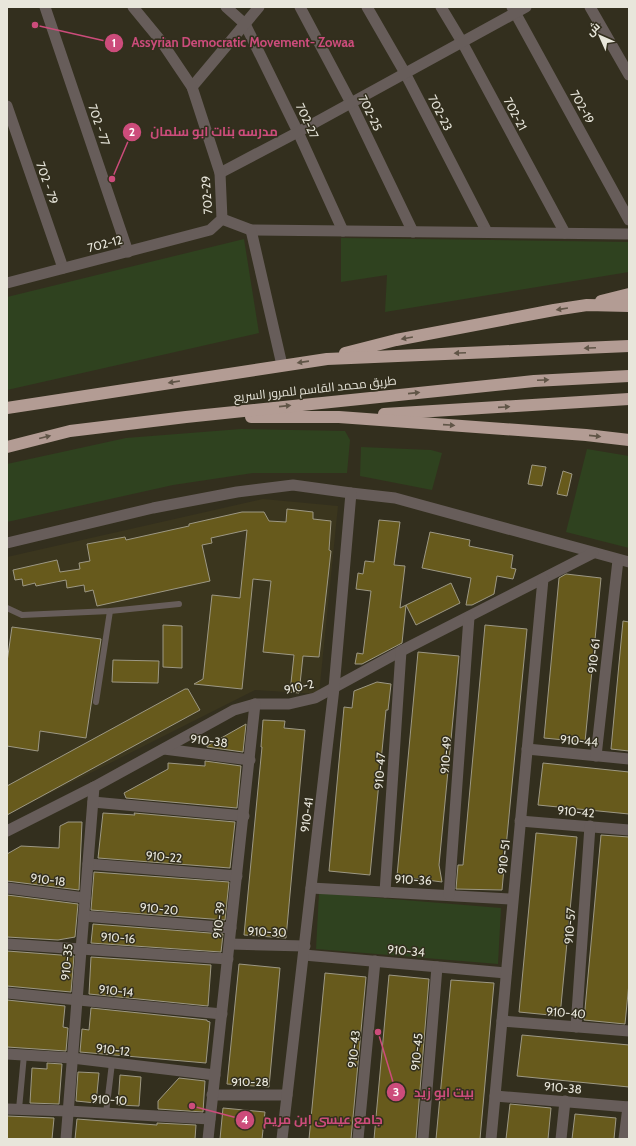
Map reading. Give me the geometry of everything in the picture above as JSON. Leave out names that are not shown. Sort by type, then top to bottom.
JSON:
[{"type":"highway","points":[[327,359],[396,340],[518,316],[587,305],[629,294]]},
{"type":"highway","points":[[587,305],[629,306]]},
{"type":"highway","name":"طريق محمد القاسم للمرور السريع","points":[[7,408],[327,359],[629,346]]},
{"type":"highway","name":"طريق محمد القاسم للمرور السريع","points":[[7,447],[70,431],[186,417],[534,380],[629,376]]},
{"type":"highway","points":[[186,417],[339,417],[629,399]]},
{"type":"highway","points":[[339,417],[629,440]]},
{"type":"street","name":"702 - 77","points":[[46,7],[128,252]]},
{"type":"street","name":"702-29","points":[[133,7],[161,41],[192,88],[220,173],[222,219],[210,230]]},
{"type":"street","points":[[226,7],[246,24]]},
{"type":"street","points":[[192,88],[259,7]]},
{"type":"street","name":"702-25","points":[[300,7],[351,103],[414,232]]},
{"type":"street","name":"702-23","points":[[368,7],[488,232]]},
{"type":"street","name":"702-21","points":[[441,7],[462,42],[565,233]]},
{"type":"street","points":[[220,173],[405,74],[462,42],[514,10],[526,7]]},
{"type":"street","points":[[590,7],[629,75]]},
{"type":"street","name":"702-19","points":[[514,10],[629,220]]},
{"type":"street","name":"702-27","points":[[246,24],[298,132],[343,231]]},
{"type":"street","name":"702 - 79","points":[[7,106],[63,268]]},
{"type":"street","points":[[222,219],[252,230],[629,234]]},
{"type":"street","name":"702-12","points":[[7,283],[210,230]]},
{"type":"street","points":[[252,230],[282,365]]},
{"type":"street","points":[[7,542],[153,508],[237,492],[293,484],[395,498],[624,561]]},
{"type":"street","name":"910-41","points":[[282,1139],[334,688],[351,493]]},
{"type":"street","name":"910-2","points":[[7,831],[94,787],[234,710],[255,704],[289,704],[315,698],[401,651],[593,553]]},
{"type":"street","name":"910-61","points":[[596,756],[624,561]]},
{"type":"street","name":"910-51","points":[[491,1139],[512,899],[543,579]]},
{"type":"street","name":"910-49","points":[[449,895],[469,617]]},
{"type":"street","name":"910-47","points":[[385,892],[401,651]]},
{"type":"street","name":"910-39","points":[[208,1139],[255,704]]},
{"type":"street","name":"910-38","points":[[164,749],[250,760]]},
{"type":"street","name":"910-44","points":[[527,749],[629,759]]},
{"type":"street","name":"910-35","points":[[66,1139],[94,787]]},
{"type":"street","points":[[93,802],[244,816]]},
{"type":"street","name":"910-42","points":[[520,821],[629,830]]},
{"type":"street","name":"910-57","points":[[576,1027],[590,826]]},
{"type":"street","name":"910-22","points":[[88,864],[237,876]]},
{"type":"street","name":"910-18","points":[[7,888],[85,898]]},
{"type":"street","name":"910-36","points":[[311,888],[512,899]]},
{"type":"street","name":"910-20","points":[[84,916],[231,928]]},
{"type":"street","name":"910-16","points":[[7,944],[228,959]]},
{"type":"street","name":"910-30","points":[[230,944],[304,950]]},
{"type":"street","name":"910-34","points":[[304,950],[375,961],[506,973]]},
{"type":"street","name":"910-43","points":[[358,1139],[375,961]]},
{"type":"street","name":"910-45","points":[[423,1139],[437,967]]},
{"type":"street","name":"910-14","points":[[7,993],[222,1014]]},
{"type":"street","name":"910-40","points":[[502,1021],[629,1031]]},
{"type":"street","name":"910-12","points":[[7,1054],[72,1058],[215,1075]]},
{"type":"street","name":"910-28","points":[[212,1095],[287,1094]]},
{"type":"street","name":"910-38","points":[[495,1096],[628,1107]]},
{"type":"street","points":[[561,1139],[566,1102]]},
{"type":"street","points":[[624,1139],[628,1107]]},
{"type":"street","name":"910-10","points":[[7,1109],[210,1119]]},
{"type":"lane","points":[[7,608],[22,616],[110,612],[179,604]]},
{"type":"lane","points":[[96,702],[110,612]]},
{"type":"lane","points":[[19,1109],[24,1055]]},
{"type":"lane","points":[[106,1113],[112,1063]]},
{"type":"shaded area","points":[[263,499],[338,506],[319,694],[255,690],[7,815],[7,557]]},
{"type":"green space","points":[[341,238],[629,242],[629,272],[385,312],[387,275],[341,282]]},
{"type":"green space","points":[[244,239],[259,333],[7,390],[7,297]]},
{"type":"green space","points":[[241,429],[345,431],[350,440],[347,473],[253,473],[173,485],[7,522],[7,464],[126,438]]},
{"type":"green space","points":[[361,447],[431,450],[442,453],[432,490],[360,476]]},
{"type":"green space","points":[[587,449],[629,456],[629,548],[566,532]]},
{"type":"green space","points":[[319,893],[501,908],[498,964],[316,949]]},
{"type":"building","points":[[532,465],[546,467],[542,486],[528,484]]},
{"type":"building","points":[[563,471],[572,474],[567,496],[557,494]]},
{"type":"building","points":[[287,509],[313,512],[313,519],[331,521],[329,550],[331,551],[319,657],[303,656],[299,693],[290,692],[294,655],[263,652],[271,581],[253,579],[242,689],[194,684],[203,679],[212,595],[240,598],[247,530],[211,538],[212,543],[202,545],[210,581],[97,606],[93,590],[85,592],[84,585],[67,588],[66,580],[36,586],[35,583],[23,586],[22,579],[15,580],[13,570],[57,560],[60,572],[80,569],[79,563],[90,561],[87,544],[125,537],[126,540],[242,512],[264,512],[269,521],[286,522]]},
{"type":"building","points":[[379,520],[400,522],[394,565],[405,566],[400,608],[406,605],[402,643],[362,664],[355,664],[357,653],[363,654],[371,591],[356,589],[358,573],[363,574],[365,561],[374,562]]},
{"type":"building","points":[[430,532],[470,540],[469,546],[513,555],[511,568],[516,569],[513,579],[497,576],[494,594],[472,605],[466,605],[471,578],[422,568]]},
{"type":"building","points":[[566,574],[601,578],[585,742],[544,738],[559,578]]},
{"type":"building","points":[[451,583],[460,603],[416,625],[406,605]]},
{"type":"building","points":[[623,621],[629,622],[629,751],[611,749]]},
{"type":"building","points":[[163,625],[182,626],[182,668],[163,667]]},
{"type":"building","points":[[485,625],[527,629],[502,890],[456,889],[458,865],[463,865]]},
{"type":"building","points":[[12,627],[101,639],[86,738],[40,731],[38,751],[7,746],[7,662]]},
{"type":"building","points":[[418,652],[459,656],[439,865],[442,882],[397,876]]},
{"type":"building","points":[[113,660],[159,661],[158,683],[112,682]]},
{"type":"building","points":[[377,682],[391,684],[388,710],[386,710],[370,875],[329,871],[344,707],[352,708],[354,691]]},
{"type":"building","points":[[185,689],[188,689],[200,710],[7,815],[7,786]]},
{"type":"building","points":[[263,720],[285,721],[284,728],[305,730],[286,938],[244,935],[262,747]]},
{"type":"building","points":[[246,724],[243,752],[207,747],[207,746]]},
{"type":"building","points":[[205,761],[241,766],[237,808],[126,798],[124,793],[168,769],[168,763],[205,766]]},
{"type":"building","points":[[543,763],[629,772],[629,814],[538,805]]},
{"type":"building","points":[[103,813],[135,815],[134,813],[235,822],[230,868],[98,858]]},
{"type":"building","points":[[68,822],[82,822],[79,890],[7,881],[7,854],[21,846],[59,848],[60,826]]},
{"type":"building","points":[[536,833],[577,837],[560,1016],[519,1012]]},
{"type":"building","points":[[601,835],[629,837],[629,983],[625,1024],[584,1020]]},
{"type":"building","points":[[94,872],[229,882],[225,920],[91,910]]},
{"type":"building","points":[[7,895],[78,904],[75,937],[58,940],[7,937]]},
{"type":"building","points":[[93,924],[223,934],[221,952],[91,943]]},
{"type":"building","points":[[7,951],[74,956],[71,992],[7,986]]},
{"type":"building","points":[[91,957],[211,965],[208,1006],[89,994]]},
{"type":"building","points":[[239,964],[280,968],[269,1087],[227,1084]]},
{"type":"building","points":[[325,973],[366,977],[351,1139],[309,1139]]},
{"type":"building","points":[[389,975],[429,979],[416,1139],[374,1139]]},
{"type":"building","points":[[451,980],[494,983],[480,1139],[436,1139]]},
{"type":"building","points":[[7,1000],[65,1006],[63,1027],[68,1028],[66,1051],[7,1047]]},
{"type":"building","points":[[91,1008],[207,1020],[210,1022],[206,1063],[80,1052],[82,1029],[89,1030]]},
{"type":"building","points":[[522,1035],[629,1045],[629,1087],[517,1076]]},
{"type":"building","points":[[47,1063],[62,1064],[59,1104],[30,1103],[32,1068],[47,1069]]},
{"type":"building","points":[[78,1072],[99,1073],[96,1103],[76,1101]]},
{"type":"building","points":[[120,1075],[141,1077],[139,1106],[118,1105]]},
{"type":"building","points":[[179,1078],[205,1081],[203,1112],[158,1109],[158,1101]]},
{"type":"building","points":[[510,1104],[551,1108],[548,1139],[506,1139]]},
{"type":"building","points":[[223,1108],[265,1112],[262,1139],[220,1139]]},
{"type":"building","points":[[575,1114],[616,1118],[614,1139],[572,1139]]},
{"type":"building","points":[[7,1116],[54,1118],[52,1139],[7,1139]]},
{"type":"building","points":[[77,1119],[157,1125],[157,1123],[196,1125],[195,1139],[75,1139]]},
{"type":"place","name":"Assyrian Democratic Movement- Zowaa","points":[[35,25]]},
{"type":"place","name":"مدرسه بنات ابو سلمان","points":[[112,179]]},
{"type":"place","name":"بيت ابو زيد","points":[[378,1032]]},
{"type":"place","name":"جامع عيسى ابن مريم","points":[[192,1106]]}]
